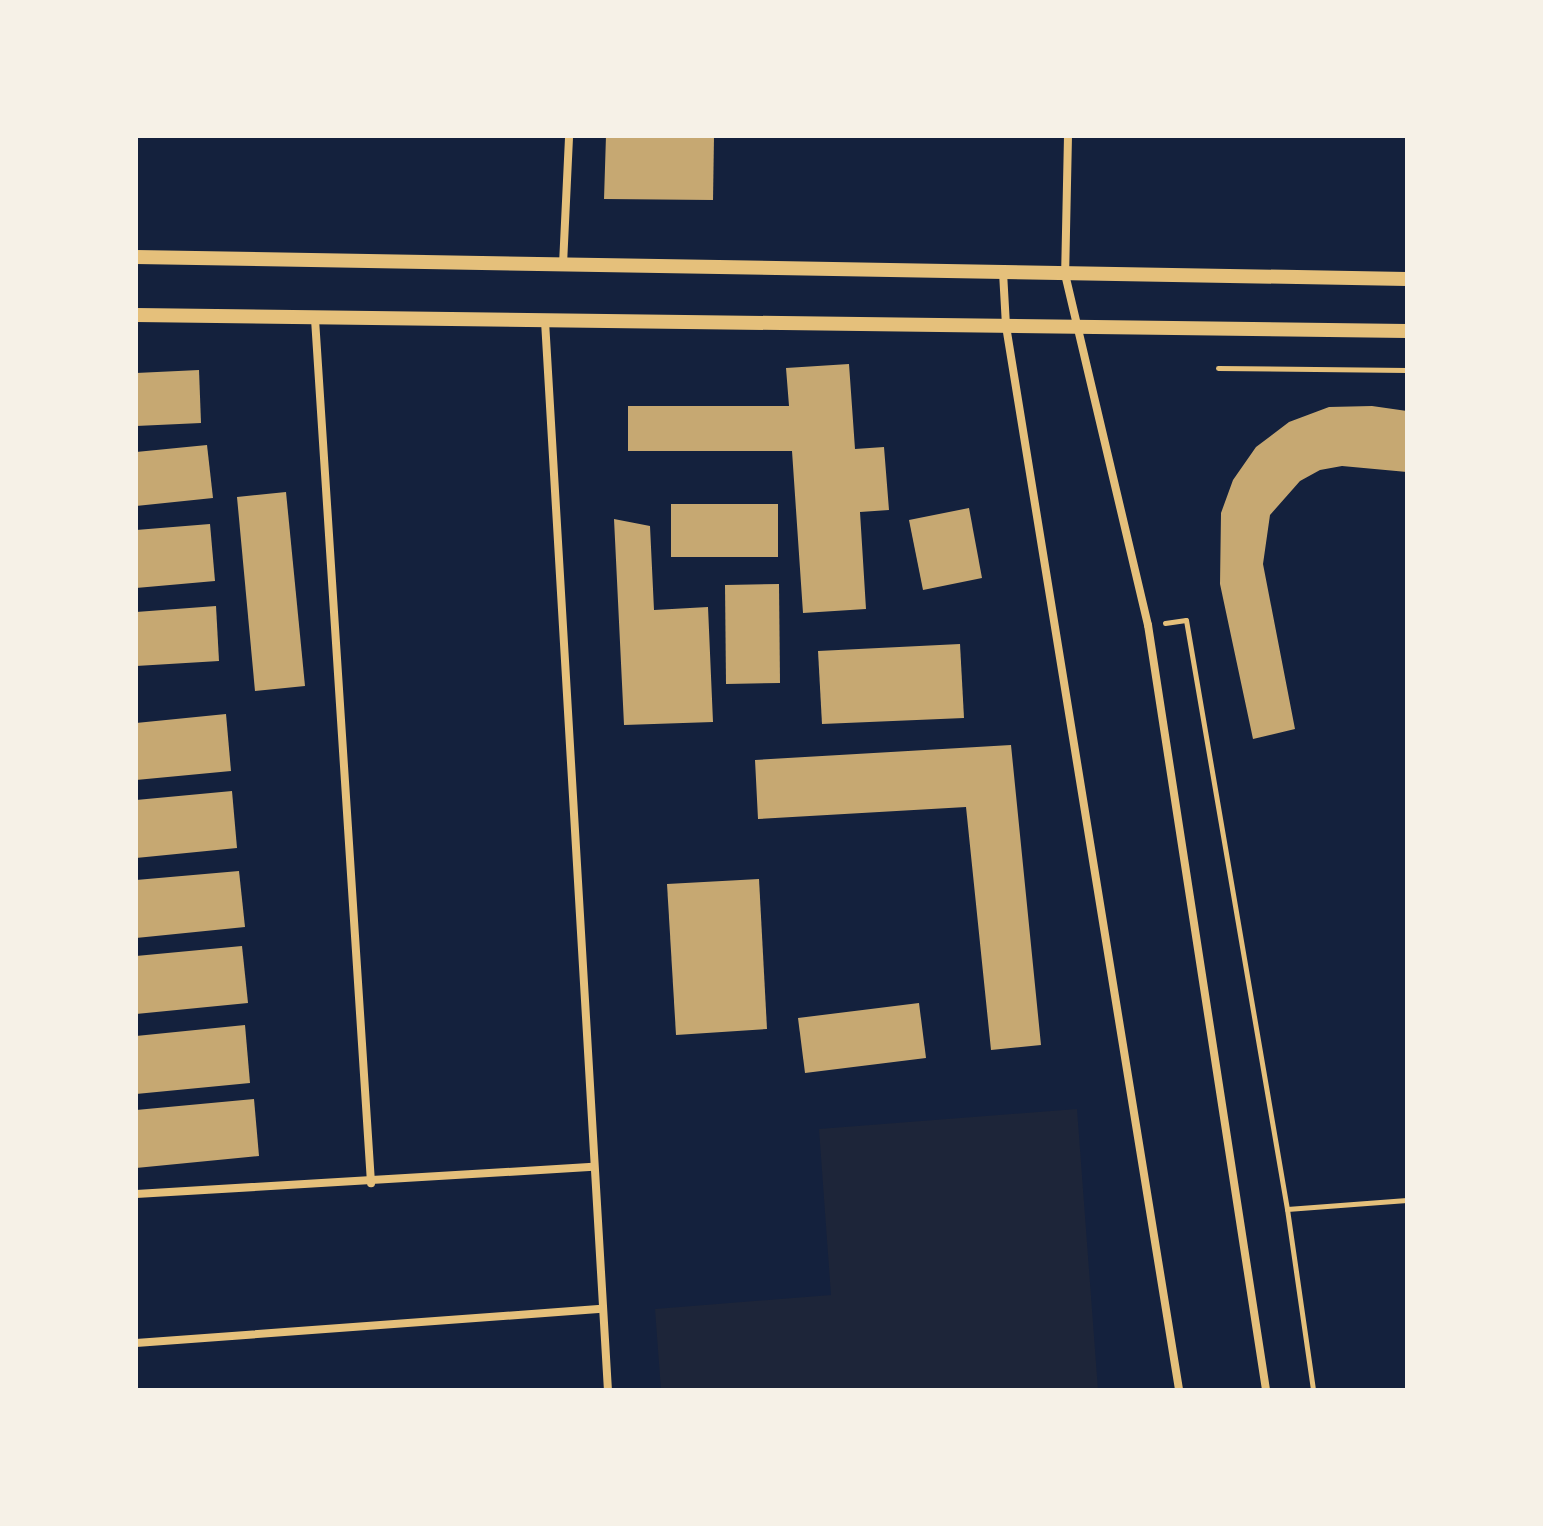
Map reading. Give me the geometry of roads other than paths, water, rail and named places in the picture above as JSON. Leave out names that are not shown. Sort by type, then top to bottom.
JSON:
[{"type":"street","points":[[563,265],[569,136]]},
{"type":"street","points":[[1068,136],[1065,274],[1081,327],[1148,625],[1266,1390]]},
{"type":"street","points":[[136,257],[1407,279]]},
{"type":"street","points":[[1003,272],[1006,326],[1179,1390]]},
{"type":"street","points":[[136,315],[1407,331]]},
{"type":"street","points":[[315,319],[371,1183]]},
{"type":"street","points":[[545,321],[608,1390]]},
{"type":"street","points":[[136,1194],[371,1183],[593,1167]]},
{"type":"street","points":[[136,1343],[602,1309]]}]
